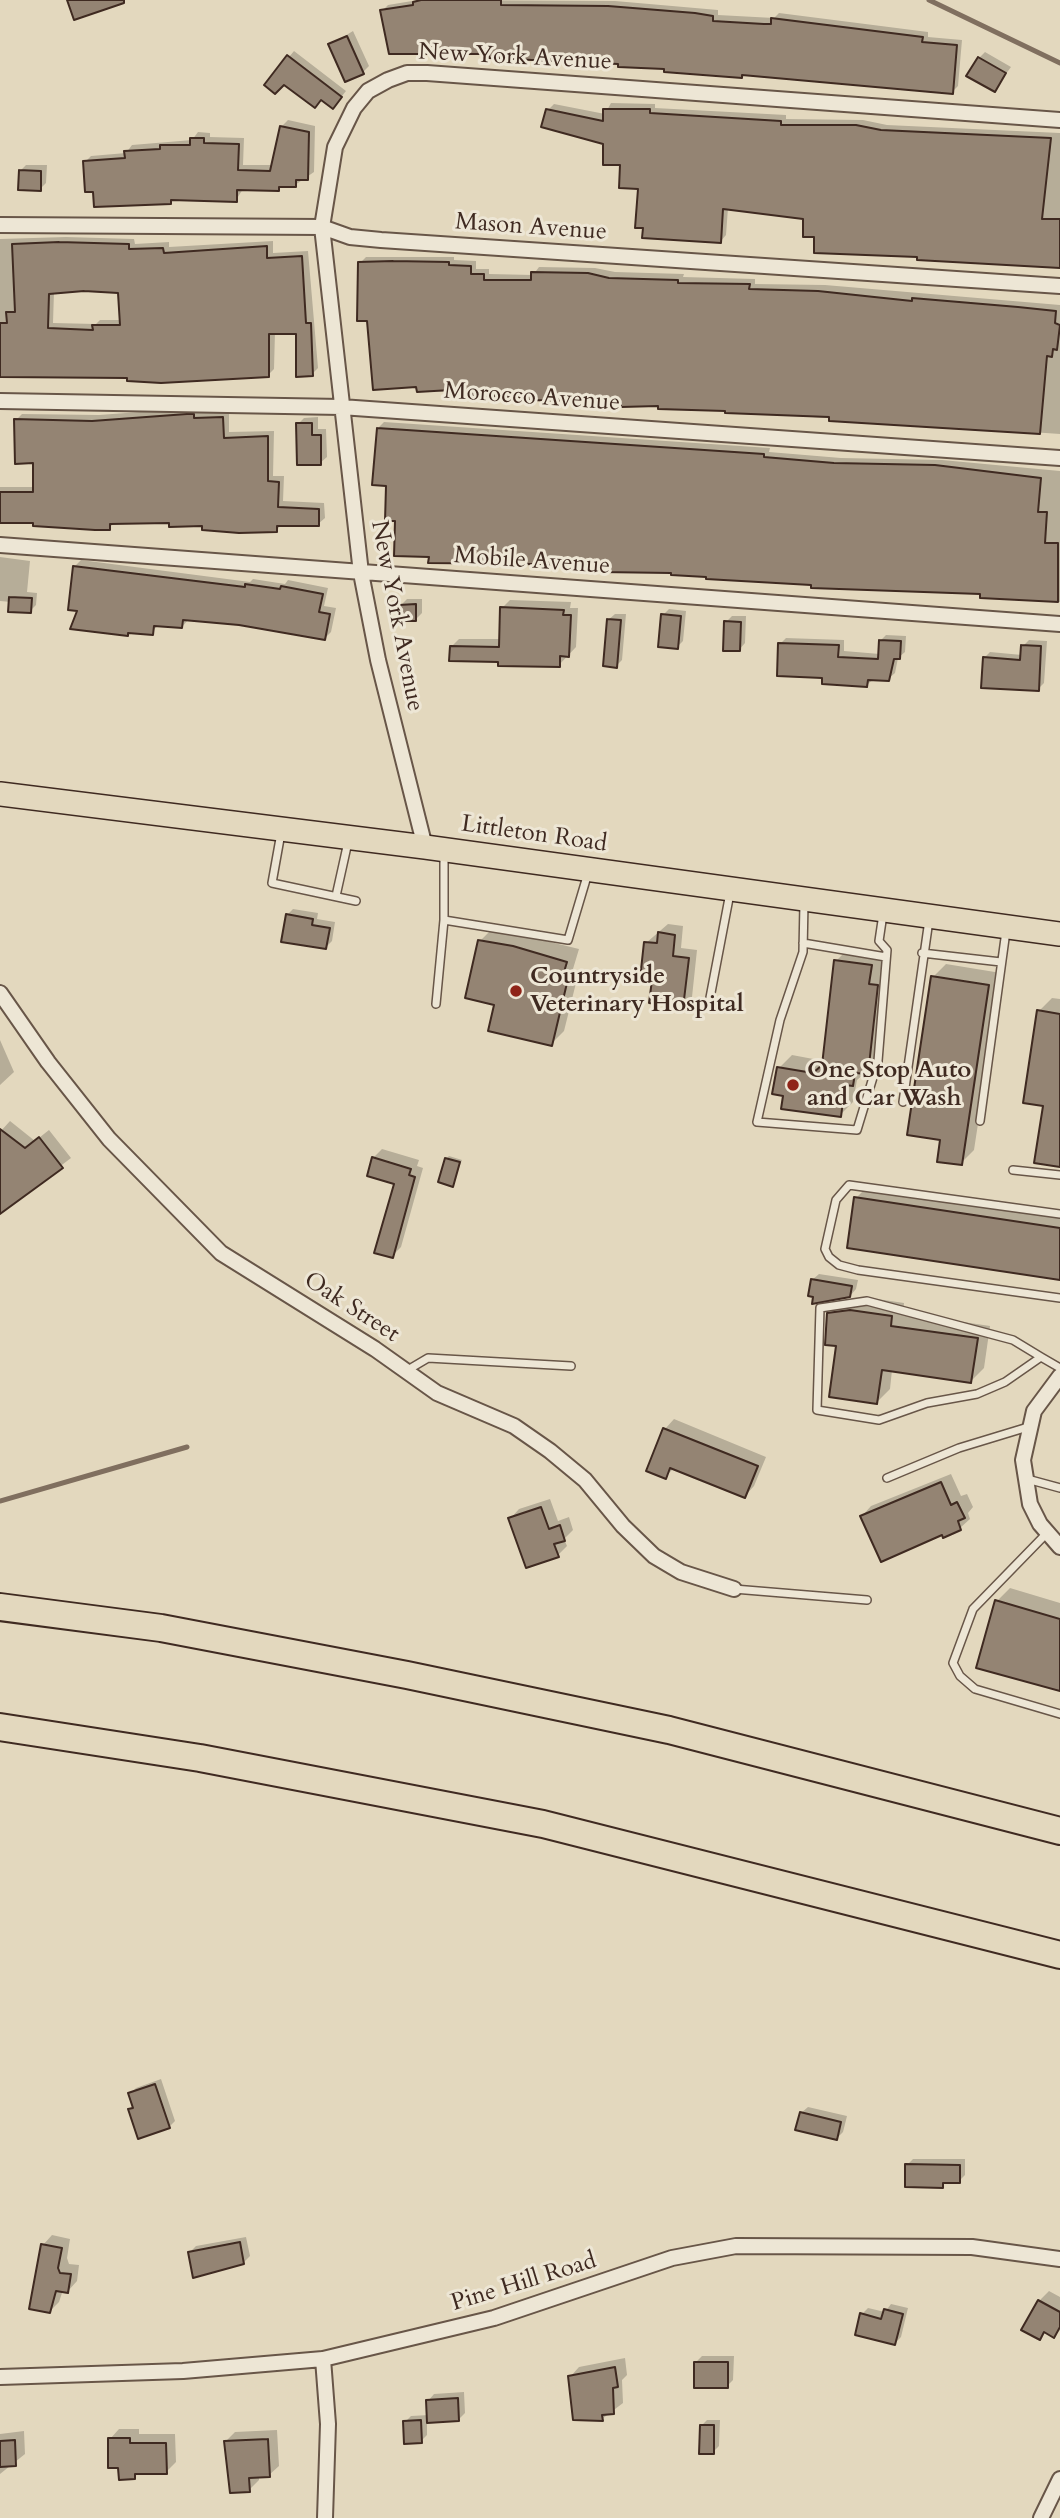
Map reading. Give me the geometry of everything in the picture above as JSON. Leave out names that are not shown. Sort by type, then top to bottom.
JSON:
[{"type":"highway","points":[[0,1607],[161,1628],[656,1727],[1060,1831]]},
{"type":"highway","points":[[0,1727],[252,1767],[542,1824],[1060,1955]]},
{"type":"main road","name":"Littleton Road","points":[[0,794],[435,848],[1060,934]]},
{"type":"street","name":"New York Avenue","points":[[435,848],[378,660],[361,573],[341,407],[322,228],[335,147],[354,107],[368,91],[407,73],[1060,120]]},
{"type":"street","name":"Mason Avenue","points":[[0,225],[322,228],[350,237],[381,240],[1060,286]]},
{"type":"street","name":"Morocco Avenue","points":[[0,401],[341,407],[1060,458]]},
{"type":"street","name":"Mobile Avenue","points":[[0,545],[1060,624]]},
{"type":"street","name":"Oak Street","points":[[0,993],[109,1139],[220,1253],[437,1393],[514,1426],[550,1451],[584,1480],[623,1526],[654,1556],[681,1573],[734,1589]]},
{"type":"street","points":[[1060,1376],[1042,1396],[1028,1427],[1023,1460],[1030,1504],[1047,1533],[1060,1547]]},
{"type":"street","name":"Pine Hill Road","points":[[0,2378],[183,2371],[323,2359],[494,2318],[672,2258],[714,2249],[812,2245],[951,2246],[993,2248],[1060,2259]]},
{"type":"street","points":[[323,2359],[328,2424],[325,2518]]},
{"type":"street","points":[[1041,2518],[1060,2479]]},
{"type":"lane","points":[[282,829],[272,883],[356,901]]},
{"type":"lane","points":[[336,896],[349,837]]},
{"type":"lane","points":[[435,848],[444,920],[436,1004]]},
{"type":"lane","points":[[444,920],[568,940],[589,869]]},
{"type":"lane","points":[[709,1003],[731,889]]},
{"type":"lane","points":[[804,899],[803,943],[780,1020],[757,1122],[857,1130],[878,1061],[887,950],[879,941],[884,910]]},
{"type":"lane","points":[[903,1102],[922,953],[930,916]]},
{"type":"lane","points":[[980,1121],[1007,927]]},
{"type":"lane","points":[[803,943],[886,957]]},
{"type":"lane","points":[[922,953],[1001,962]]},
{"type":"lane","points":[[1013,1170],[1060,1175]]},
{"type":"lane","points":[[1060,1214],[849,1185],[836,1200],[825,1249],[829,1257],[839,1265],[858,1270],[1060,1298]]},
{"type":"lane","points":[[1041,1357],[1005,1382],[976,1394],[927,1403],[880,1420],[817,1410],[820,1308],[867,1301],[1013,1340],[1060,1368]]},
{"type":"lane","points":[[405,1371],[428,1358],[571,1366]]},
{"type":"lane","points":[[887,1478],[959,1448],[1028,1427]]},
{"type":"lane","points":[[1024,1478],[1060,1488]]},
{"type":"lane","points":[[1047,1533],[973,1609],[953,1663],[960,1675],[975,1689],[1060,1714]]},
{"type":"lane","points":[[734,1589],[867,1600]]},
{"type":"building","points":[[67,0],[124,0],[124,3],[74,20]]},
{"type":"building","points":[[501,0],[501,5],[608,6],[695,13],[713,16],[713,21],[764,24],[771,24],[771,18],[923,37],[922,42],[957,45],[953,94],[742,75],[742,78],[664,72],[664,69],[618,67],[618,64],[489,58],[489,54],[389,54],[380,10],[413,5],[413,2]]},
{"type":"building","points":[[347,36],[364,74],[345,82],[328,44]]},
{"type":"building","points":[[287,55],[342,97],[333,109],[321,100],[315,108],[284,85],[275,94],[264,85]]},
{"type":"building","points":[[978,57],[1006,73],[995,92],[966,76]]},
{"type":"building","points":[[546,109],[603,121],[603,109],[650,109],[650,113],[781,121],[781,125],[856,125],[881,130],[1051,138],[1042,219],[1060,219],[1060,268],[917,260],[917,257],[814,253],[814,237],[803,237],[803,219],[723,209],[721,243],[642,238],[643,228],[635,228],[638,189],[619,188],[620,165],[603,165],[603,144],[541,127]]},
{"type":"building","points":[[280,126],[309,132],[308,180],[296,180],[296,187],[279,187],[279,191],[237,190],[237,202],[171,200],[171,204],[94,207],[93,192],[85,192],[83,161],[125,158],[124,151],[160,149],[160,145],[190,145],[190,138],[204,138],[204,143],[239,144],[238,170],[270,171]]},
{"type":"building","points":[[19,170],[41,171],[41,191],[18,190]]},
{"type":"building","points":[[12,244],[129,244],[129,249],[163,248],[164,253],[267,246],[267,258],[302,256],[306,323],[311,323],[313,376],[296,377],[296,334],[269,334],[269,377],[161,383],[127,381],[127,378],[0,377],[0,323],[7,323],[6,312],[15,312]],"holes":[[[84,291],[118,293],[120,325],[92,325],[93,330],[48,328],[49,294]]]},
{"type":"building","points":[[358,262],[449,262],[449,265],[471,266],[471,274],[484,274],[484,280],[531,280],[531,272],[588,273],[609,278],[750,284],[749,289],[818,291],[912,301],[912,298],[1018,307],[1056,311],[1055,323],[1060,325],[1057,350],[1053,349],[1052,357],[1047,356],[1040,434],[829,421],[829,417],[658,409],[658,406],[621,407],[621,403],[520,400],[520,397],[451,394],[451,390],[417,392],[416,387],[373,390],[367,321],[357,321]]},
{"type":"building","points":[[194,414],[194,418],[223,417],[224,438],[268,436],[268,481],[279,482],[278,507],[319,509],[319,526],[277,526],[277,532],[239,533],[202,530],[202,526],[169,527],[169,523],[110,524],[110,530],[95,530],[33,526],[33,523],[0,523],[0,492],[33,492],[33,463],[15,464],[14,419],[92,421]]},
{"type":"building","points":[[296,423],[312,423],[312,435],[321,435],[321,465],[297,465]]},
{"type":"building","points":[[377,428],[764,454],[764,457],[834,463],[935,465],[1041,478],[1038,512],[1047,512],[1045,543],[1058,543],[1058,602],[980,598],[980,594],[811,588],[811,585],[706,579],[671,573],[600,572],[600,569],[532,564],[428,563],[429,557],[394,556],[395,521],[385,521],[386,486],[372,485]]},
{"type":"building","points":[[73,566],[245,587],[245,584],[280,589],[281,586],[323,594],[319,612],[330,614],[325,640],[239,625],[183,620],[182,628],[154,626],[153,635],[128,633],[128,636],[70,629],[77,611],[68,610]]},
{"type":"building","points":[[9,597],[32,598],[31,613],[8,612]]},
{"type":"building","points":[[416,604],[416,621],[400,621],[399,605]]},
{"type":"building","points":[[500,607],[564,610],[563,615],[571,615],[569,657],[560,656],[560,667],[498,666],[498,662],[449,661],[450,646],[499,647]]},
{"type":"building","points":[[661,614],[681,616],[678,649],[658,647]]},
{"type":"building","points":[[607,619],[621,620],[617,668],[603,666]]},
{"type":"building","points":[[724,621],[741,622],[740,651],[723,651]]},
{"type":"building","points":[[879,640],[901,641],[900,659],[894,659],[889,681],[868,680],[867,687],[822,684],[822,678],[777,676],[778,643],[839,645],[838,657],[878,659]]},
{"type":"building","points":[[1021,645],[1041,646],[1039,691],[981,688],[983,657],[1020,660]]},
{"type":"building","points":[[286,914],[313,919],[312,925],[330,928],[326,949],[281,942]]},
{"type":"building","points":[[658,932],[675,935],[673,956],[689,958],[683,1008],[649,1003],[652,980],[640,979],[644,942],[657,943]]},
{"type":"building","name":"Countryside Veterinary Hospital","points":[[478,940],[513,946],[567,962],[561,982],[567,983],[552,1046],[488,1031],[494,1005],[465,998]]},
{"type":"building","points":[[834,960],[872,965],[869,984],[878,985],[868,1074],[855,1073],[853,1086],[845,1085],[841,1117],[781,1109],[783,1096],[772,1094],[777,1067],[813,1073],[822,1065]]},
{"type":"building","points":[[931,976],[989,985],[962,1165],[937,1162],[940,1140],[907,1135]]},
{"type":"building","points":[[1037,1010],[1060,1014],[1060,1167],[1034,1163],[1043,1106],[1023,1103]]},
{"type":"building","points":[[0,1129],[25,1148],[39,1137],[63,1168],[0,1214]]},
{"type":"building","points":[[372,1157],[411,1169],[409,1175],[415,1177],[393,1258],[374,1253],[394,1184],[367,1176]]},
{"type":"building","points":[[445,1158],[460,1162],[453,1187],[438,1182]]},
{"type":"building","points":[[854,1197],[1060,1228],[1060,1280],[847,1248]]},
{"type":"building","points":[[811,1279],[852,1286],[850,1297],[812,1304],[813,1297],[808,1296]]},
{"type":"building","points":[[850,1310],[892,1316],[891,1326],[978,1338],[971,1383],[882,1370],[877,1404],[829,1397],[836,1346],[825,1345],[827,1313]]},
{"type":"building","points":[[663,1428],[758,1466],[745,1498],[670,1468],[666,1479],[646,1471]]},
{"type":"building","points":[[941,1482],[951,1505],[957,1502],[965,1518],[958,1521],[961,1530],[943,1538],[942,1535],[881,1562],[860,1516]]},
{"type":"building","points":[[541,1507],[549,1529],[560,1525],[565,1541],[554,1544],[559,1557],[526,1568],[508,1518]]},
{"type":"building","points":[[995,1600],[1060,1619],[1060,1691],[976,1668]]},
{"type":"building","points":[[155,2084],[170,2128],[138,2139],[128,2109],[133,2108],[128,2093]]},
{"type":"building","points":[[800,2112],[841,2122],[837,2140],[795,2130]]},
{"type":"building","points":[[905,2164],[960,2165],[960,2183],[943,2183],[943,2188],[905,2187]]},
{"type":"building","points":[[240,2242],[244,2264],[193,2278],[188,2252]]},
{"type":"building","points":[[41,2244],[62,2248],[58,2268],[60,2273],[71,2274],[68,2293],[56,2291],[50,2313],[29,2309]]},
{"type":"building","points":[[1038,2300],[1060,2312],[1060,2327],[1054,2338],[1044,2332],[1040,2340],[1021,2330]]},
{"type":"building","points":[[884,2309],[903,2314],[895,2345],[855,2335],[860,2313],[881,2319]]},
{"type":"building","points":[[694,2362],[728,2362],[728,2388],[694,2388]]},
{"type":"building","points":[[615,2367],[618,2387],[613,2388],[614,2414],[602,2415],[603,2421],[573,2420],[568,2376]]},
{"type":"building","points":[[458,2398],[459,2421],[427,2423],[426,2400]]},
{"type":"building","points":[[421,2420],[422,2443],[404,2444],[403,2421]]},
{"type":"building","points":[[700,2425],[714,2425],[714,2454],[699,2454]]},
{"type":"building","points":[[108,2438],[130,2438],[130,2443],[166,2443],[167,2474],[135,2474],[135,2479],[119,2480],[118,2468],[108,2468]]},
{"type":"building","points":[[268,2439],[270,2477],[249,2478],[250,2492],[230,2493],[224,2441]]},
{"type":"building","points":[[15,2440],[16,2466],[0,2467],[0,2441]]},
{"type":"waterway","points":[[929,0],[1060,63]]},
{"type":"waterway","points":[[0,1501],[187,1447]]},
{"type":"place","name":"Countryside Veterinary Hospital","points":[[516,991]]},
{"type":"place","name":"One Stop Auto and Car Wash","points":[[793,1085]]}]
